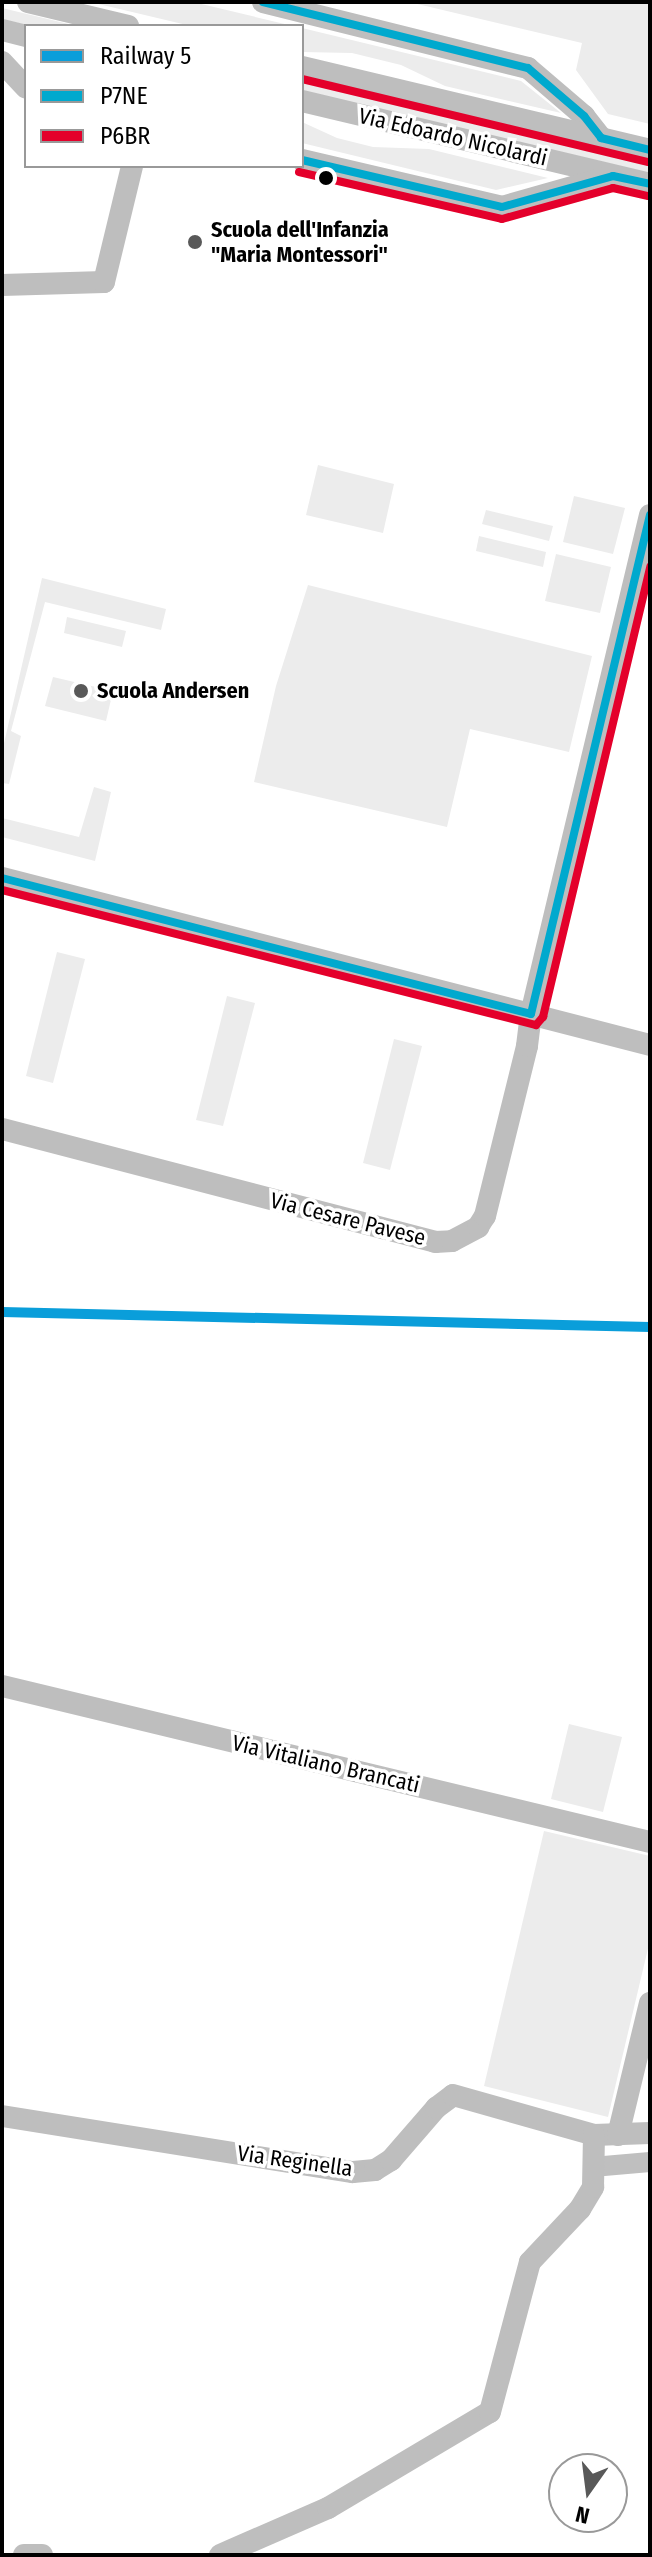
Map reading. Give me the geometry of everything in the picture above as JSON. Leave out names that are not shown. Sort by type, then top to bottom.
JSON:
[{"type":"street","points":[[28,2],[120,24]]},
{"type":"street","points":[[263,2],[528,68],[584,116],[601,138]]},
{"type":"street","points":[[2,30],[24,36]]},
{"type":"street","points":[[2,62],[24,88]]},
{"type":"street","name":"Via Edoardo Nicolardi","points":[[304,67],[650,150]]},
{"type":"street","points":[[2,87],[24,90]]},
{"type":"street","name":"Via Edoardo Nicolardi","points":[[304,101],[650,184]]},
{"type":"street","points":[[304,160],[502,207],[613,176]]},
{"type":"street","points":[[2,285],[104,282],[132,168]]},
{"type":"street","points":[[531,1014],[650,515]]},
{"type":"street","points":[[2,878],[650,1045]]},
{"type":"street","name":"Via Cesare Pavese","points":[[2,1129],[435,1242],[452,1241],[468,1235],[485,1216],[527,1046],[531,1014]]},
{"type":"street","name":"Via Vitaliano Brancati","points":[[2,1686],[650,1842]]},
{"type":"street","points":[[618,2135],[650,2003]]},
{"type":"street","name":"Via Reginella","points":[[2,2116],[353,2172],[375,2170],[391,2160],[436,2108],[453,2095],[594,2143],[618,2135],[650,2133]]},
{"type":"street","points":[[220,2555],[328,2508],[490,2412],[530,2262],[580,2209],[593,2187],[594,2143]]},
{"type":"street","points":[[24,2555],[42,2555]]},
{"type":"shaded area","points":[[90,2],[193,2],[285,24],[183,24]]},
{"type":"shaded area","points":[[409,2],[650,2],[650,124],[608,114],[576,70],[582,43]]},
{"type":"shaded area","points":[[2,8],[69,24],[24,24],[2,19]]},
{"type":"shaded area","points":[[304,28],[521,81],[561,113],[445,86],[401,65],[352,53],[304,52]]},
{"type":"shaded area","points":[[304,80],[650,162],[650,173],[304,91]]},
{"type":"shaded area","points":[[304,123],[337,138],[373,147],[429,149],[548,178],[496,190],[304,143]]},
{"type":"shaded area","points":[[318,465],[394,484],[383,533],[306,515]]},
{"type":"shaded area","points":[[574,496],[625,508],[613,554],[563,542]]},
{"type":"shaded area","points":[[486,510],[553,526],[549,541],[482,524]]},
{"type":"shaded area","points":[[479,536],[546,552],[543,567],[476,551]]},
{"type":"shaded area","points":[[556,554],[611,567],[600,613],[545,601]]},
{"type":"shaded area","points":[[42,578],[166,609],[161,630],[45,602],[11,731],[21,736],[9,784],[2,783],[2,752]]},
{"type":"shaded area","points":[[308,585],[592,656],[569,752],[470,729],[447,827],[254,782],[276,686]]},
{"type":"shaded area","points":[[67,617],[126,631],[122,647],[64,633]]},
{"type":"shaded area","points":[[53,677],[113,691],[106,721],[45,706]]},
{"type":"shaded area","points":[[94,787],[111,792],[95,861],[2,837],[2,818],[79,837]]},
{"type":"shaded area","points":[[57,952],[85,959],[53,1083],[26,1076]]},
{"type":"shaded area","points":[[227,996],[255,1003],[223,1126],[196,1120]]},
{"type":"shaded area","points":[[394,1039],[422,1046],[390,1170],[363,1163]]},
{"type":"shaded area","points":[[569,1724],[622,1737],[603,1812],[551,1799]]},
{"type":"shaded area","points":[[544,1831],[650,1856],[650,1940],[608,2117],[484,2086]]},
{"type":"waterway","points":[[604,2166],[650,2162]]},
{"type":"rail line","name":"5","points":[[2,1312],[650,1327]]},
{"type":"transit line","name":"P7NE","points":[[263,2],[528,68],[584,116],[601,138],[650,150]]},
{"type":"transit line","name":"P6BR","points":[[304,79],[647,162]]},
{"type":"transit line","name":"P7NE","points":[[304,160],[502,207],[613,176],[650,184]]},
{"type":"transit line","name":"P6BR","points":[[299,172],[502,219],[613,188],[647,196]]},
{"type":"transit line","name":"P7NE","points":[[531,1014],[650,515]]},
{"type":"transit line","name":"P6BR","points":[[2,890],[536,1025],[543,1017],[650,567]]},
{"type":"transit line","name":"P7NE","points":[[2,878],[531,1014]]},
{"type":"place","name":"Scuola dell'Infanzia \"Maria Montessori\"","points":[[195,242]]},
{"type":"place","name":"Scuola Andersen","points":[[81,691]]}]
